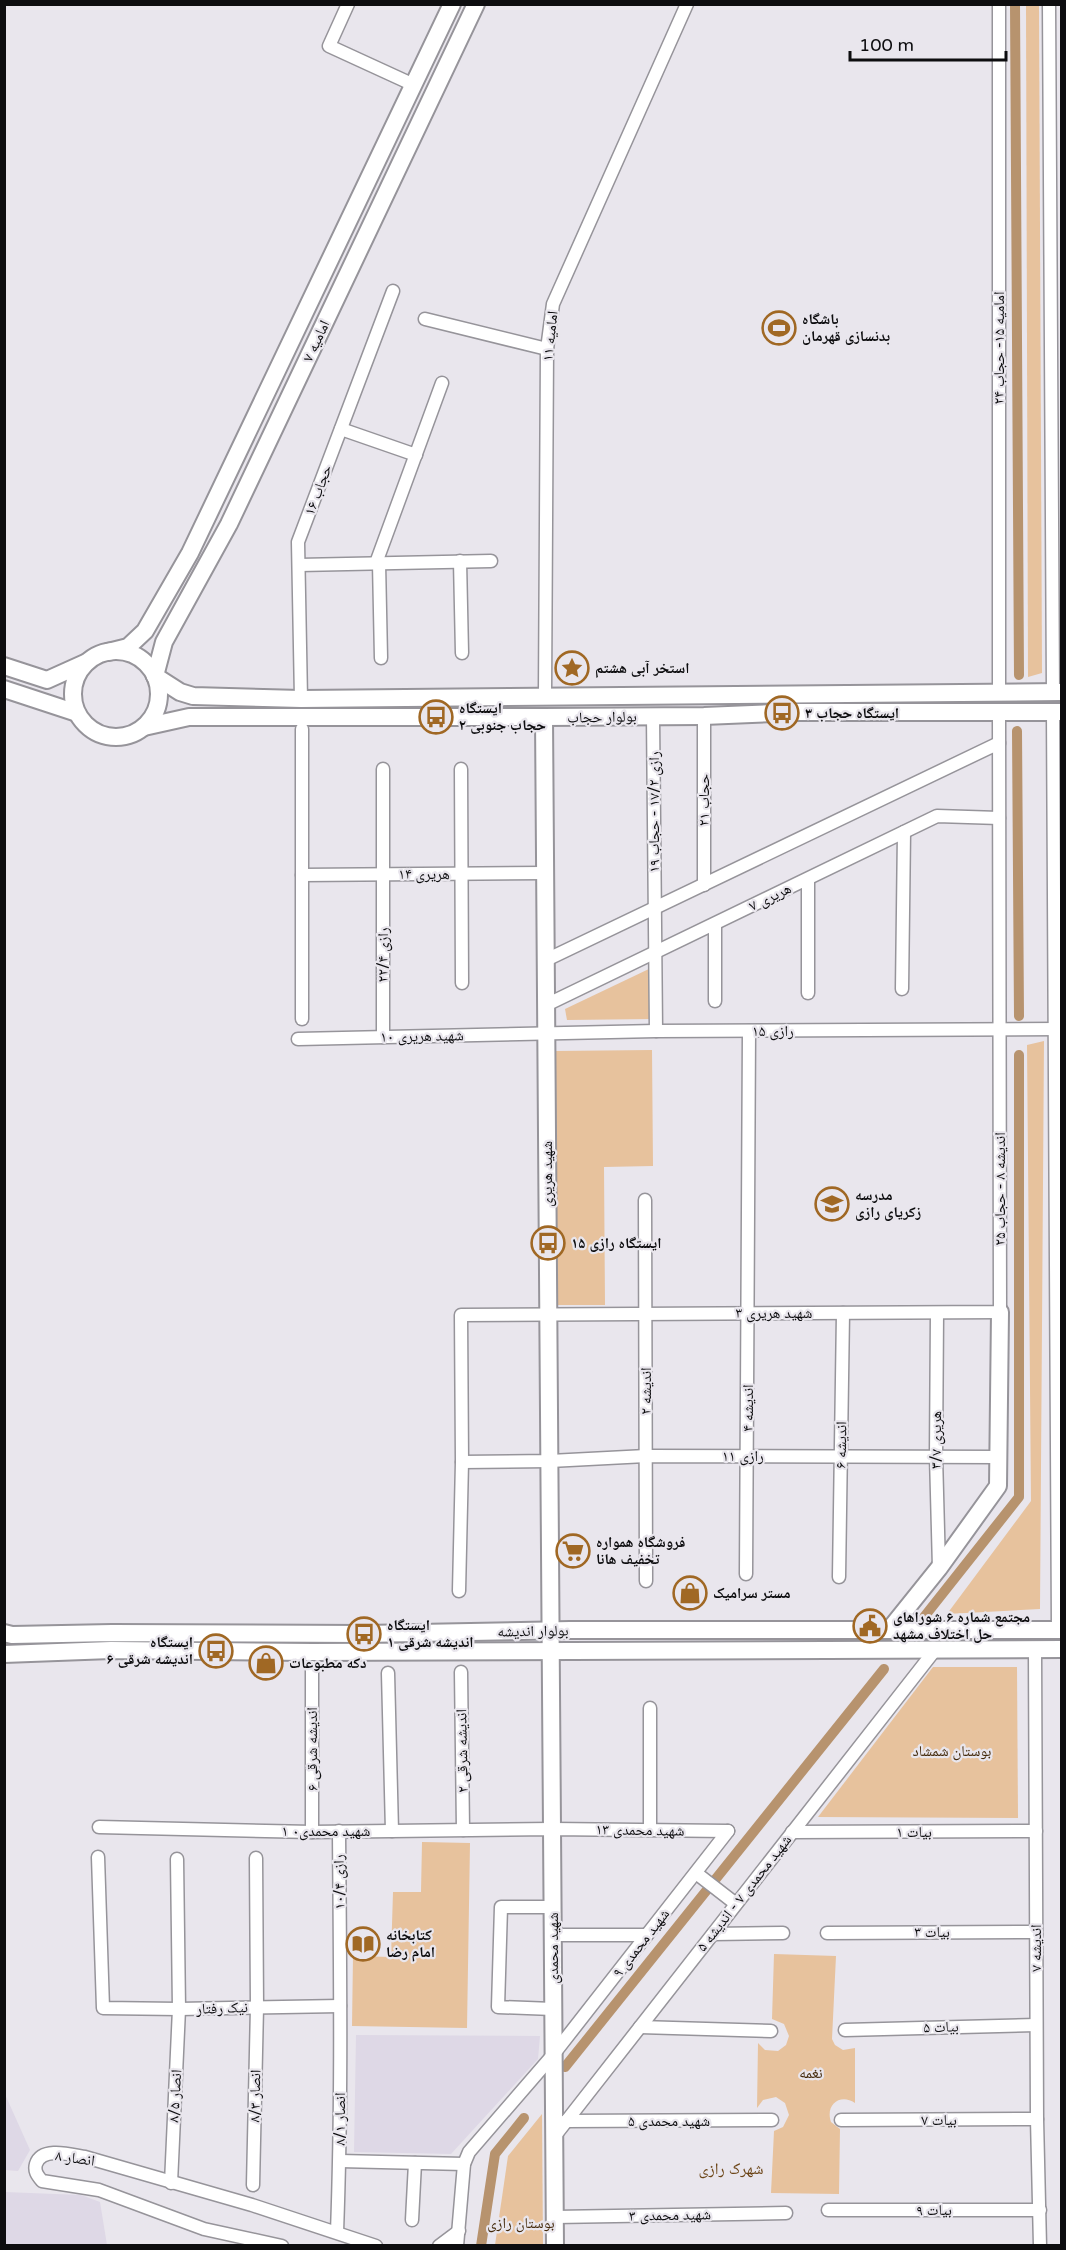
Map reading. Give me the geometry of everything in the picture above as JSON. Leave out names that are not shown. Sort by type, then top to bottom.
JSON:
[{"type":"main road","name":"امامیه ۷","points":[[108,652],[128,646],[146,631],[210,515],[452,4]]},
{"type":"main road","name":"امامیه ۷","points":[[155,676],[164,642],[224,534],[476,4]]},
{"type":"main road","points":[[374,170],[393,178]]},
{"type":"main road","points":[[4,666],[47,680],[108,652],[120,651],[140,659],[155,676],[159,698],[156,709],[144,727],[123,736],[112,737],[91,729],[77,713],[74,702],[76,680],[88,662]]},
{"type":"main road","name":"بولوار حجاب","points":[[155,676],[180,692],[193,696],[301,699],[1057,692]]},
{"type":"main road","points":[[4,690],[77,713]]},
{"type":"main road","points":[[799,712],[800,693]]},
{"type":"main road","name":"بولوار حجاب","points":[[144,727],[189,717],[544,717],[704,716],[799,712],[1057,712]]},
{"type":"main road","name":"شهید هریری","points":[[544,717],[550,1651]]},
{"type":"main road","name":"اندیشه ۸ - حجاب ۲۵","points":[[890,1629],[939,1568],[998,1486],[1000,1312]]},
{"type":"main road","name":"بولوار اندیشه","points":[[4,1633],[12,1635],[890,1629],[1060,1630]]},
{"type":"main road","name":"بولوار اندیشه","points":[[4,1654],[111,1650],[312,1652],[1062,1650]]},
{"type":"main road","name":"شهید محمدی","points":[[550,1651],[555,2246]]},
{"type":"street","points":[[348,4],[329,46],[414,85]]},
{"type":"street","name":"امامیه ۱۱","points":[[545,696],[547,349],[553,304],[687,4]]},
{"type":"street","name":"امامیه ۱۵- حجاب ۲۴","points":[[999,4],[999,692]]},
{"type":"street","points":[[1049,4],[1056,155],[1057,692]]},
{"type":"street","name":"حجاب ۱۶","points":[[301,699],[298,542],[393,291]]},
{"type":"street","points":[[425,319],[547,349]]},
{"type":"street","points":[[381,658],[378,563],[442,383]]},
{"type":"street","points":[[341,429],[416,455]]},
{"type":"street","points":[[460,561],[462,654]]},
{"type":"street","points":[[299,565],[491,561]]},
{"type":"street","points":[[1057,712],[1060,1630]]},
{"type":"street","name":"اندیشه ۸ - حجاب ۲۵","points":[[999,713],[1000,1312]]},
{"type":"street","name":"رازی ۱۷/۲ - حجاب ۱۹","points":[[653,716],[656,1031]]},
{"type":"street","name":"حجاب ۲۱","points":[[704,716],[704,885]]},
{"type":"street","points":[[302,729],[303,1019]]},
{"type":"street","points":[[546,960],[999,743]]},
{"type":"street","name":"رازی ۲۲/۴","points":[[383,769],[383,1037]]},
{"type":"street","points":[[461,769],[462,983]]},
{"type":"street","name":"هریری ۷","points":[[546,1005],[937,816],[999,818]]},
{"type":"street","points":[[902,989],[904,832]]},
{"type":"street","name":"هریری ۱۴","points":[[302,874],[546,873]]},
{"type":"street","points":[[808,879],[808,993]]},
{"type":"street","points":[[715,924],[715,1000]]},
{"type":"street","name":"رازی ۱۵","points":[[546,1033],[1058,1029]]},
{"type":"street","name":"اندیشه ۴","points":[[746,1574],[749,1031]]},
{"type":"street","name":"شهید هریری ۱۰","points":[[298,1039],[546,1033]]},
{"type":"street","name":"اندیشه ۲","points":[[645,1200],[646,1581]]},
{"type":"street","name":"هریری ۳/۷","points":[[937,1312],[936,1456],[939,1568]]},
{"type":"street","name":"شهید هریری ۳","points":[[462,1462],[461,1315],[1000,1312]]},
{"type":"street","name":"اندیشه ۶","points":[[839,1577],[843,1313]]},
{"type":"street","name":"رازی ۱۱","points":[[462,1462],[550,1461],[646,1456],[999,1457]]},
{"type":"street","points":[[459,1591],[462,1462]]},
{"type":"street","name":"شهید محمدی ۷ - اندیشه ۵","points":[[554,2137],[935,1650]]},
{"type":"street","name":"اندیشه ۷","points":[[1035,1650],[1036,2025],[1040,2246]]},
{"type":"street","name":"اندیشه شرقی ۶","points":[[312,1667],[312,1832]]},
{"type":"street","name":"اندیشه شرقی ۲","points":[[461,1672],[463,1830]]},
{"type":"street","points":[[388,1673],[392,1831]]},
{"type":"street","points":[[650,1708],[650,1830]]},
{"type":"street","name":"شهید محمدی۰ ۱","points":[[99,1827],[312,1832],[552,1829]]},
{"type":"street","name":"شهید محمدی ۱۳","points":[[552,1829],[728,1831]]},
{"type":"street","name":"رازی ۱۰/۴","points":[[339,1831],[340,2006]]},
{"type":"street","name":"شهید محمدی ۹","points":[[464,2164],[477,2141],[553,2055],[728,1831]]},
{"type":"street","name":"بیات ۱","points":[[792,1832],[1036,1831]]},
{"type":"street","name":"نیک رفتار","points":[[98,1857],[103,2008],[340,2006]]},
{"type":"street","name":"انصار ۸/۳","points":[[253,2185],[257,2007],[256,1858]]},
{"type":"street","name":"انصار ۸/۵","points":[[171,2183],[179,2009],[177,1859]]},
{"type":"street","points":[[696,1873],[736,1904]]},
{"type":"street","points":[[552,1907],[501,1907],[498,2007],[553,2009]]},
{"type":"street","name":"بیات ۳","points":[[827,1933],[1036,1932]]},
{"type":"street","points":[[713,1934],[783,1933]]},
{"type":"street","points":[[553,1935],[647,1935]]},
{"type":"street","name":"انصار ۸/۱","points":[[337,2232],[340,2161],[340,2006]]},
{"type":"street","name":"بیات ۵","points":[[845,2030],[1036,2025]]},
{"type":"street","points":[[640,2027],[771,2031]]},
{"type":"street","name":"بیات ۷","points":[[841,2120],[1037,2119]]},
{"type":"street","name":"شهید محمدی ۵","points":[[566,2121],[772,2121]]},
{"type":"street","name":"انصار ۸","points":[[282,2246],[204,2229],[99,2190],[42,2181],[36,2174],[35,2166],[45,2154],[58,2153],[85,2157],[252,2205],[376,2246]]},
{"type":"street","points":[[340,2161],[464,2164],[457,2246]]},
{"type":"street","points":[[412,2220],[415,2163]]},
{"type":"street","name":"بیات ۹","points":[[828,2210],[1040,2210]]},
{"type":"street","name":"شهید محمدی ۳","points":[[555,2217],[786,2213]]},
{"type":"street","points":[[439,2246],[459,2231]]},
{"type":"shaded area","points":[[356,2035],[540,2036],[538,2059],[451,2154],[354,2152]]},
{"type":"shaded area","points":[[4,2092],[30,2150],[18,2171],[5,2170]]},
{"type":"shaded area","points":[[5,2192],[81,2195],[100,2202],[107,2245],[5,2245]]},
{"type":"green space","points":[[1026,5],[1039,5],[1042,673],[1028,677]]},
{"type":"green space","points":[[651,968],[653,1019],[567,1020],[565,1009]]},
{"type":"green space","points":[[1044,1041],[1040,1609],[947,1614],[1031,1501],[1027,1045]]},
{"type":"green space","points":[[652,1050],[653,1166],[604,1167],[605,1305],[557,1305],[554,1051]]},
{"type":"green space","name":"بوستان شمشاد","points":[[933,1667],[1017,1667],[1018,1818],[818,1817]]},
{"type":"green space","points":[[422,1842],[470,1843],[467,2028],[352,2026],[353,1956],[391,1957],[393,1892],[421,1892]]},
{"type":"green space","name":"نغمه","points":[[774,1954],[836,1956],[832,2039],[835,2045],[843,2050],[855,2048],[855,2103],[844,2099],[839,2100],[830,2110],[831,2122],[840,2129],[839,2194],[771,2193],[774,2131],[783,2127],[789,2115],[785,2103],[776,2097],[763,2100],[757,2108],[758,2043],[765,2050],[778,2051],[786,2045],[789,2036],[784,2024],[772,2019]]},
{"type":"green space","name":"بوستان رازی","points":[[542,2114],[543,2245],[495,2245],[508,2156]]},
{"type":"waterway","points":[[1015,4],[1019,675]]},
{"type":"waterway","points":[[1017,731],[1019,1016]]},
{"type":"waterway","points":[[924,1617],[1019,1497],[1019,1055]]},
{"type":"waterway","points":[[565,2067],[884,1669]]},
{"type":"waterway","points":[[481,2246],[495,2154],[524,2118]]},
{"type":"place","name":"باشگاه بدنسازی قهرمان","points":[[779,328]]},
{"type":"place","name":"استخر آبی هشتم","points":[[572,668]]},
{"type":"place","name":"ایستگاه حجاب ۳","points":[[782,713]]},
{"type":"place","name":"ایستگاه حجاب جنوبی ۲","points":[[436,717]]},
{"type":"place","name":"مدرسه زکریای رازی","points":[[832,1204]]},
{"type":"place","name":"ایستگاه رازی ۱۵","points":[[548,1243]]},
{"type":"place","name":"فروشگاه همواره تخفیف هانا","points":[[573,1551]]},
{"type":"place","name":"مستر سرامیک","points":[[690,1593]]},
{"type":"place","name":"مجتمع شماره ۶ شوراهای حل اختلاف مشهد","points":[[870,1626]]},
{"type":"place","name":"ایستگاه اندیشه شرقی ۱","points":[[364,1634]]},
{"type":"place","name":"ایستگاه اندیشه شرقی ۶","points":[[216,1651]]},
{"type":"place","name":"دکه مطبوعات","points":[[266,1663]]},
{"type":"place","name":"کتابخانه امام رضا","points":[[363,1944]]},
{"type":"district","name":"شهرک رازی","points":[[731,2168]]}]
